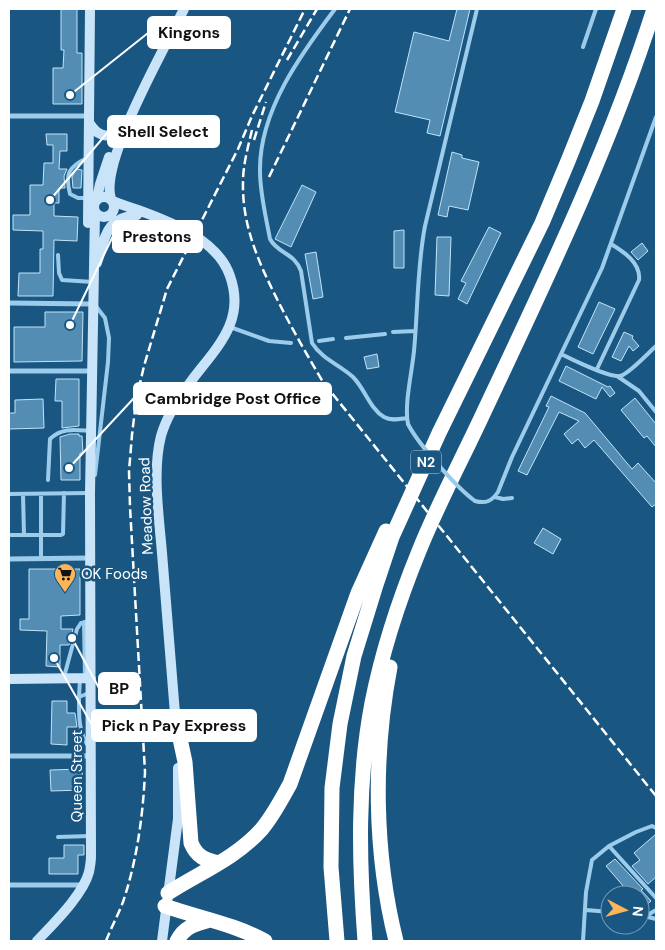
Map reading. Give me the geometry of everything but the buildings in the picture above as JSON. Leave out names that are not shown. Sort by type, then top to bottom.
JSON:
[{"type":"highway","name":"N2","points":[[337,941],[331,867],[332,788],[340,724],[354,656],[392,537],[438,433],[546,214],[592,101],[624,9]]},
{"type":"highway","name":"N2","points":[[365,941],[360,880],[359,829],[362,772],[372,703],[386,647],[419,550],[595,170],[654,9]]},
{"type":"highway","points":[[166,899],[245,846],[275,812],[290,784],[358,592],[390,522],[438,433]]},
{"type":"highway","points":[[396,941],[388,912],[380,817],[380,750],[386,690],[392,655],[404,610],[424,549],[465,454]]},
{"type":"highway","points":[[176,720],[185,762],[191,843],[195,852],[202,858],[219,863]]},
{"type":"highway","points":[[166,899],[210,920],[243,930],[265,941]]},
{"type":"highway","points":[[177,941],[180,934],[187,928],[210,920]]},
{"type":"main road","name":"Queen Street","points":[[37,941],[61,915],[83,885],[89,873],[92,856],[91,693],[85,678],[91,558],[92,304],[101,200],[89,159],[90,9]]},
{"type":"main road","points":[[101,200],[108,186],[133,109],[184,9]]},
{"type":"main road","points":[[93,279],[88,258],[101,200],[117,135],[123,122],[133,109]]},
{"type":"main road","points":[[90,120],[94,130],[102,136],[117,135]]},
{"type":"main road","points":[[93,279],[106,234],[110,227],[118,220],[135,212],[119,199],[112,186],[119,149]]},
{"type":"main road","points":[[101,200],[114,208],[111,214]]},
{"type":"main road","name":"Meadow Road","points":[[135,212],[111,214],[103,217],[101,200],[157,219],[200,239],[212,248],[222,260],[230,275],[235,305],[230,327],[216,350],[179,398],[168,418],[161,437],[158,457],[159,517],[176,720],[179,781],[178,819],[162,941]]},
{"type":"main road","name":"Queen Street","points":[[93,279],[100,231],[103,223],[111,214]]},
{"type":"main road","points":[[9,679],[85,678]]},
{"type":"street","points":[[9,116],[90,120]]},
{"type":"street","points":[[9,303],[92,304]]},
{"type":"street","points":[[9,371],[91,370]]},
{"type":"street","points":[[9,559],[91,558]]},
{"type":"street","points":[[9,756],[92,753]]},
{"type":"street","points":[[9,886],[83,885]]},
{"type":"lane","points":[[335,9],[296,64],[284,85],[269,121],[264,138],[260,169],[264,205],[270,239],[273,244],[292,257],[299,266],[312,343],[316,349],[354,378],[381,415],[391,420],[407,418]]},
{"type":"lane","points":[[477,9],[420,254],[407,418],[408,424],[415,436],[458,487],[475,501],[487,502],[494,497],[602,268],[656,116]]},
{"type":"lane","points":[[583,47],[596,9]]},
{"type":"lane","points":[[89,159],[72,167],[66,179],[70,194],[78,198],[101,200]]},
{"type":"lane","points":[[597,369],[639,280],[640,274],[635,264],[611,244]]},
{"type":"lane","points":[[58,255],[58,273],[62,280],[93,279]]},
{"type":"lane","points":[[9,494],[90,493],[95,473],[109,338],[105,318],[100,310],[92,304]]},
{"type":"lane","points":[[230,327],[269,341],[291,343]]},
{"type":"lane","points":[[393,332],[415,331]]},
{"type":"lane","points":[[346,338],[385,334]]},
{"type":"lane","points":[[318,340],[334,339]]},
{"type":"lane","points":[[617,376],[626,372],[656,346]]},
{"type":"lane","points":[[561,354],[617,376],[639,391],[656,412]]},
{"type":"lane","points":[[48,480],[50,438],[62,430],[91,431]]},
{"type":"lane","points":[[23,494],[24,535]]},
{"type":"lane","points":[[40,494],[41,559]]},
{"type":"lane","points":[[9,535],[63,534],[64,494]]},
{"type":"lane","points":[[494,497],[512,498]]},
{"type":"lane","points":[[64,678],[77,629],[79,625],[88,621]]},
{"type":"lane","points":[[85,678],[79,697],[79,724],[92,753]]},
{"type":"lane","points":[[79,697],[91,693]]},
{"type":"lane","points":[[583,941],[586,892],[592,860],[610,846],[636,832],[652,826],[656,828]]},
{"type":"lane","points":[[58,837],[92,836]]},
{"type":"lane","points":[[610,846],[656,898]]},
{"type":"lane","points":[[586,910],[600,911]]},
{"type":"railway","points":[[106,941],[123,902],[136,854],[143,805],[145,772],[129,471],[136,401],[144,366],[167,289],[238,149],[252,116],[305,9]]},
{"type":"railway","points":[[287,60],[317,9]]},
{"type":"railway","points":[[269,177],[350,9]]},
{"type":"railway","points":[[254,140],[266,102]]},
{"type":"railway","points":[[252,130],[243,176],[243,198],[248,228],[270,285],[323,382],[656,796]]},
{"type":"place","name":"Kingons","points":[[70,95]]},
{"type":"place","name":"Shell Select","points":[[50,200]]},
{"type":"place","name":"Prestons","points":[[70,325]]},
{"type":"place","name":"Cambridge Post Office","points":[[69,468]]},
{"type":"place","name":"OK Foods","points":[[65,593]]},
{"type":"place","name":"BP","points":[[72,638]]},
{"type":"place","name":"Pick n Pay Express","points":[[54,658]]}]
